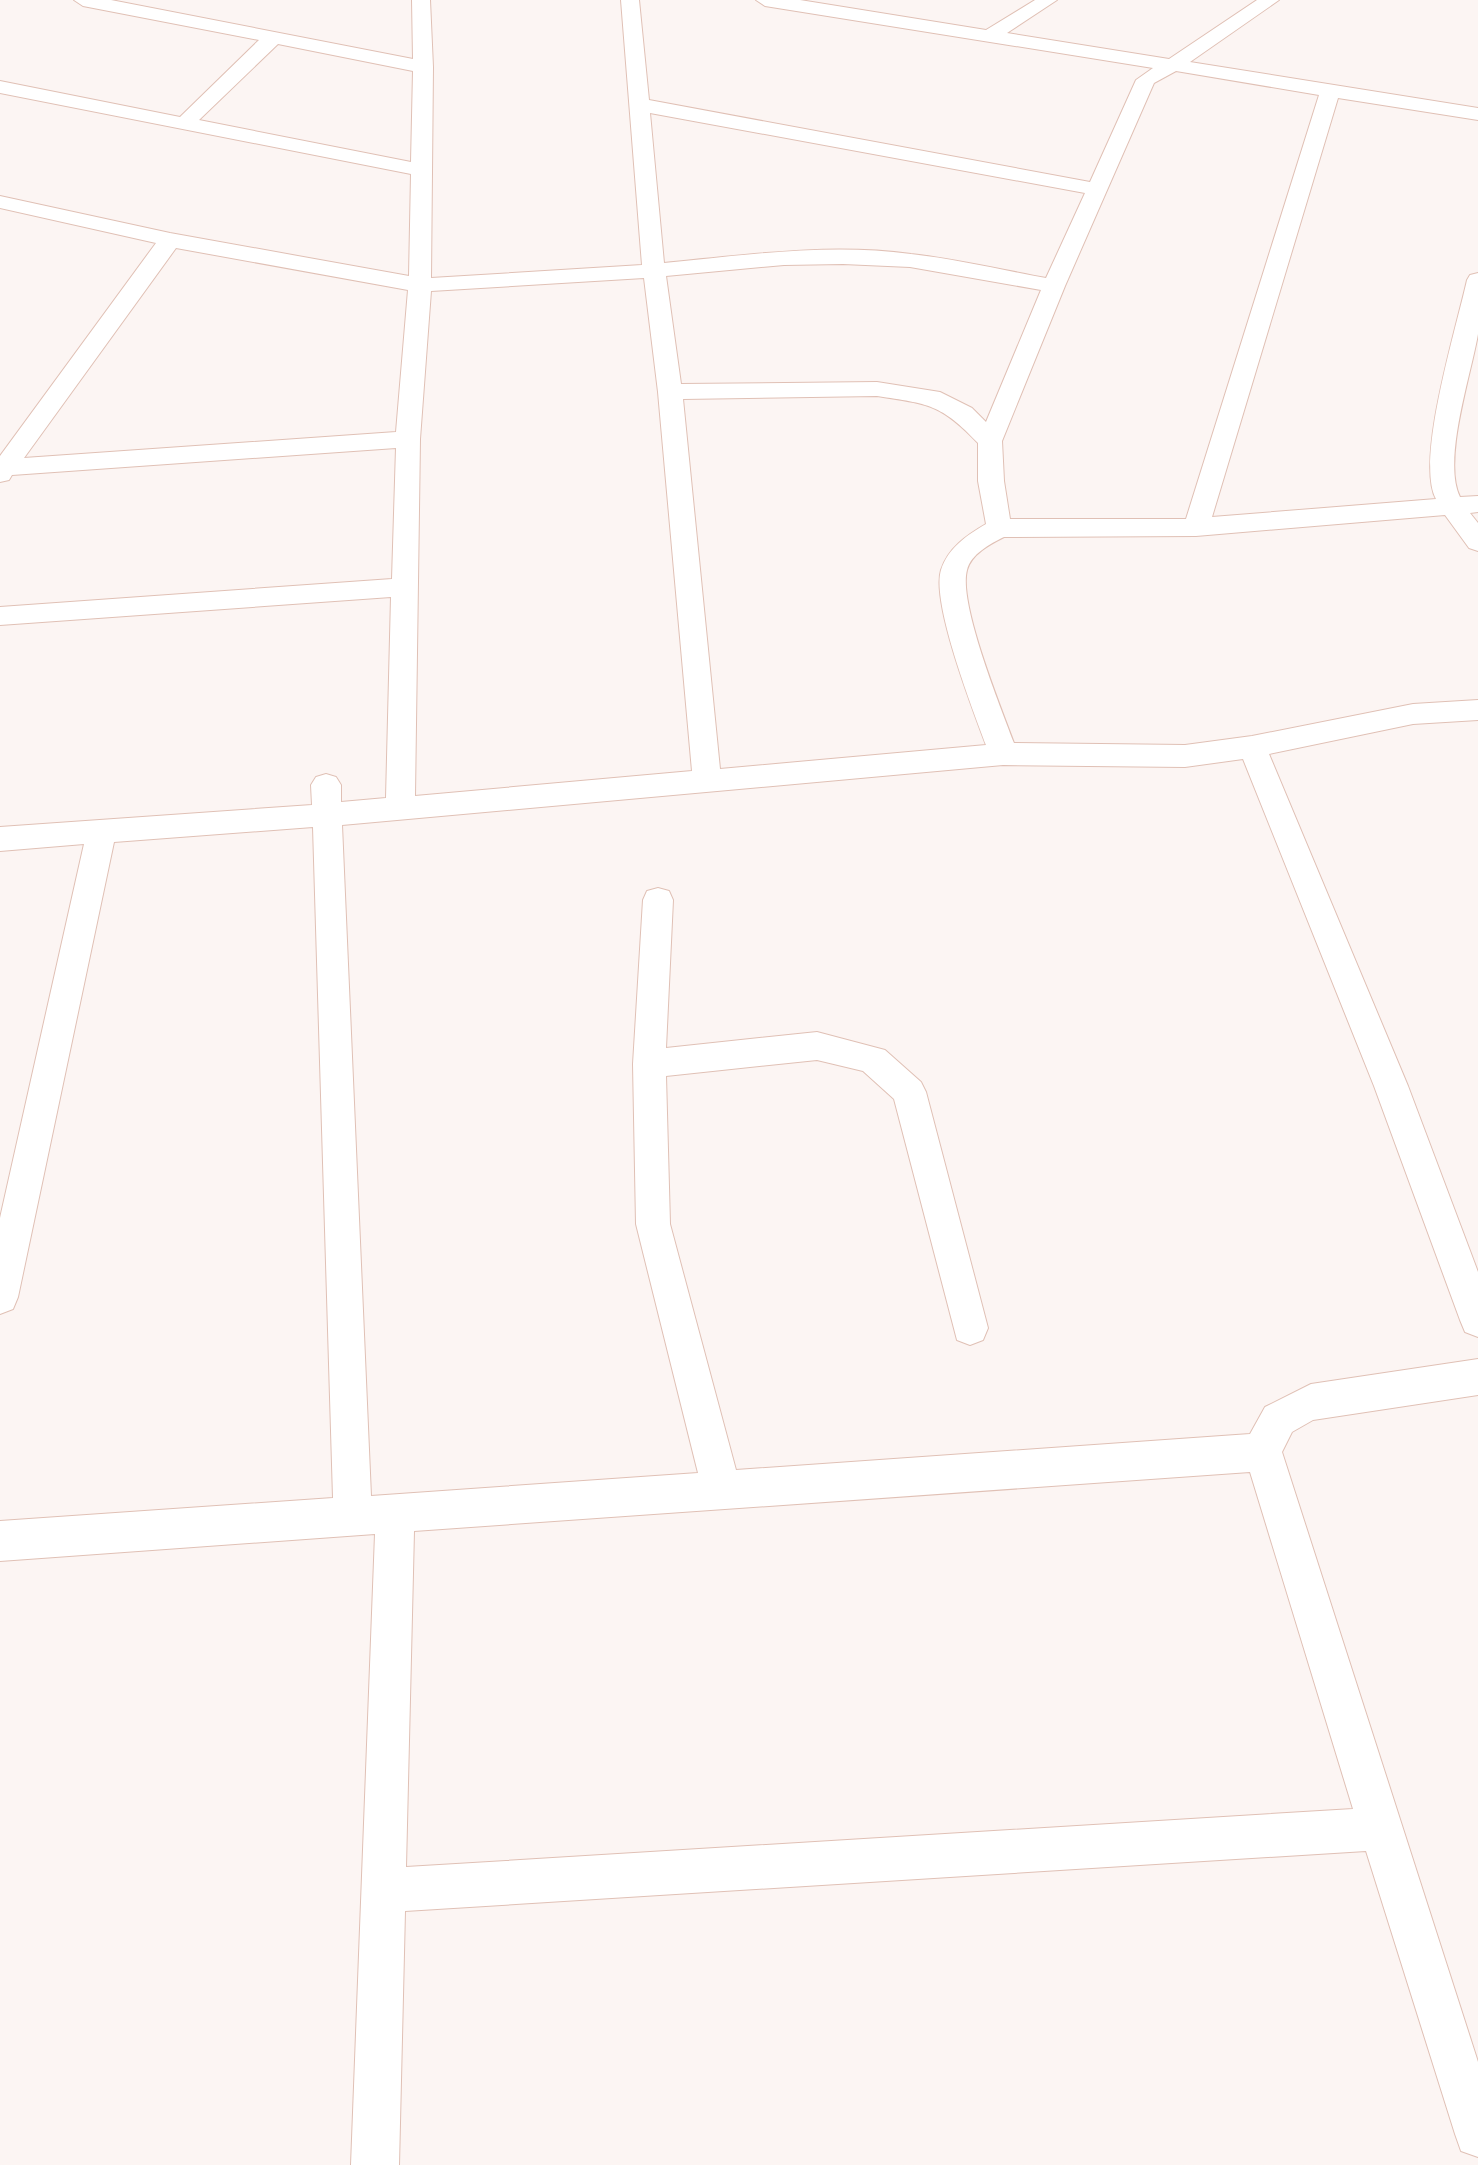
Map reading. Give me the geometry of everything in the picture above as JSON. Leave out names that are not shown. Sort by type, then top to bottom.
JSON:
[{"type":"street","points":[[84,0],[423,67]]},
{"type":"street","points":[[400,806],[408,439],[420,285],[423,67],[421,0]]},
{"type":"street","points":[[630,0],[654,271],[670,392],[707,779]]},
{"type":"street","points":[[765,0],[810,3],[987,37],[1478,114]]},
{"type":"street","points":[[987,37],[1048,0]]},
{"type":"street","points":[[999,528],[991,481],[990,441],[1054,286],[1146,80],[1270,0]]},
{"type":"street","points":[[184,124],[274,37]]},
{"type":"street","points":[[0,87],[420,170]]},
{"type":"street","points":[[1196,527],[1330,92]]},
{"type":"street","points":[[641,105],[1096,189]]},
{"type":"street","points":[[0,202],[170,240],[420,285],[654,271],[784,258],[843,257],[910,260],[1054,286]]},
{"type":"street","points":[[2,471],[170,240]]},
{"type":"street","points":[[1478,280],[1442,460],[1443,489],[1467,505],[1478,542]]},
{"type":"street","points":[[670,392],[877,389],[932,397],[963,413],[990,441]]},
{"type":"street","points":[[2,471],[408,439]]},
{"type":"street","points":[[1003,754],[961,627],[952,574],[960,558],[972,544],[999,528],[1196,527],[1467,505]]},
{"type":"street","points":[[0,615],[405,586]]},
{"type":"street","points":[[0,839],[102,831],[326,800],[400,806],[1003,754],[1185,756],[1252,747],[1413,714],[1478,711]]},
{"type":"street","points":[[1252,747],[1391,1086],[1478,1320]]},
{"type":"street","points":[[326,800],[353,1516]]},
{"type":"street","points":[[0,1297],[102,831]]},
{"type":"street","points":[[658,900],[649,1064],[653,1224],[722,1491]]},
{"type":"street","points":[[649,1064],[817,1046],[873,1060],[909,1092],[970,1328]]},
{"type":"street","points":[[1478,1377],[1311,1402],[1287,1412],[1269,1428],[1263,1452],[1478,2134]]},
{"type":"street","points":[[0,1541],[1263,1452]]},
{"type":"street","points":[[375,2165],[395,1513]]},
{"type":"street","points":[[383,1890],[1380,1829]]}]
